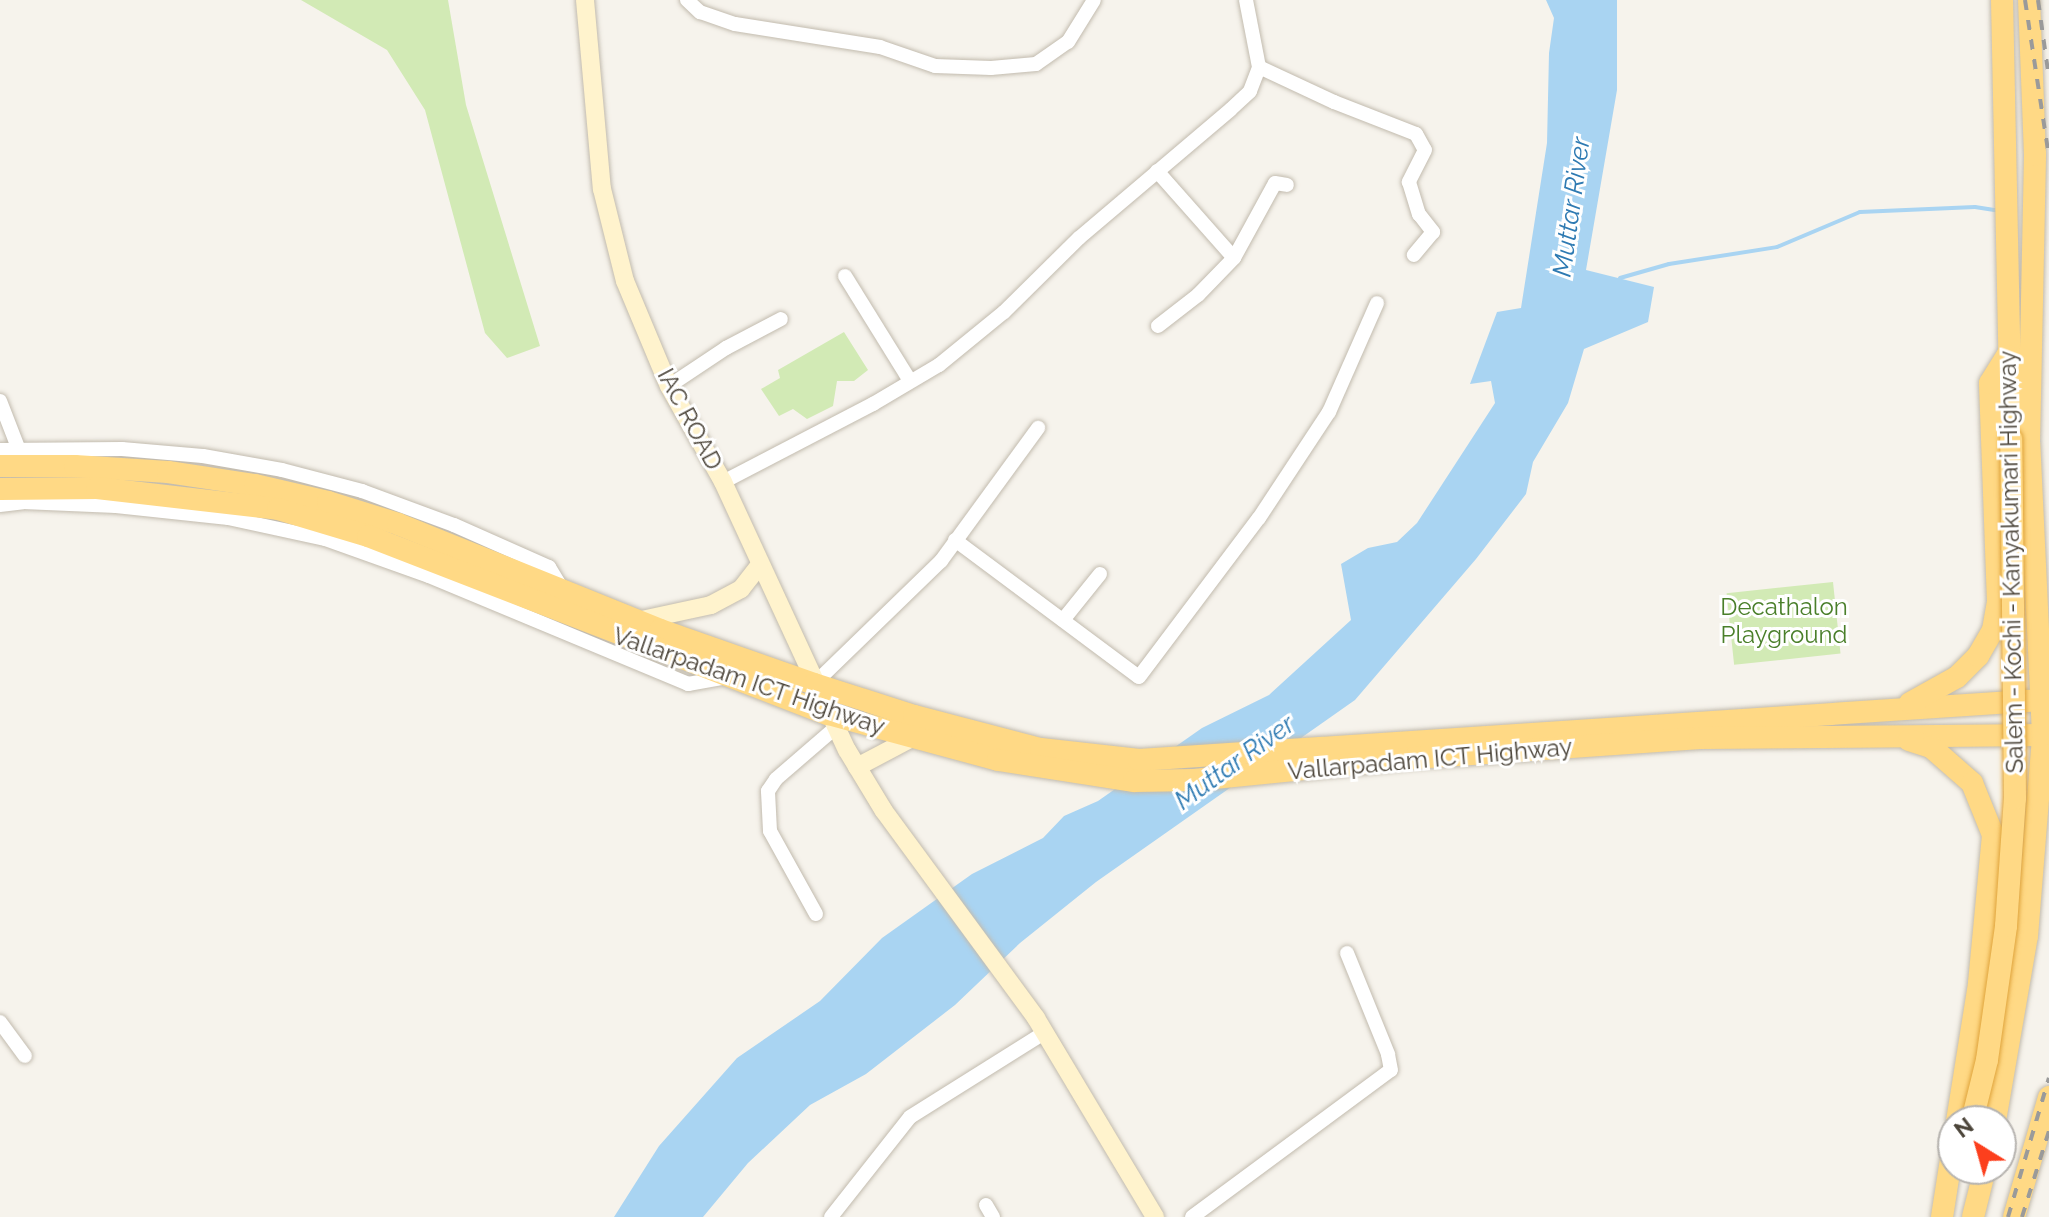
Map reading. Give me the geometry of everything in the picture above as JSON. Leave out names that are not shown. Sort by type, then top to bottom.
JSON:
[{"type":"highway","name":"Salem - Kochi - Kanyakumari Highway","points":[[1976,1105],[1987,1060],[2006,926],[2015,798],[2002,0]]},
{"type":"highway","points":[[1998,1105],[2027,936],[2043,735],[2029,443],[2035,155],[2029,0]]},
{"type":"highway","points":[[2032,306],[2049,341]]},
{"type":"highway","points":[[1898,708],[1936,691],[1957,677],[1978,656],[1993,630],[1998,602],[1990,383],[2007,356]]},
{"type":"highway","name":"Vallarpadam ICT Highway","points":[[0,466],[75,466],[168,472],[255,485],[328,502],[398,524],[637,621],[1038,758]]},
{"type":"highway","name":"Vallarpadam ICT Highway","points":[[0,489],[97,488],[278,509],[368,536],[729,677],[832,721],[1038,758],[1134,781],[1194,780],[1413,749],[1898,708],[2042,700]]},
{"type":"highway","name":"Vallarpadam ICT Highway","points":[[1413,749],[1700,738],[2043,735]]},
{"type":"highway","points":[[1898,736],[1931,747],[1953,763],[1972,783],[1993,835],[1979,984],[1960,1105]]},
{"type":"highway","points":[[2014,1217],[2049,1097]]},
{"type":"highway","points":[[1942,1217],[1947,1185]]},
{"type":"highway","points":[[1953,1207],[1958,1185]]},
{"type":"highway","points":[[1973,1217],[1981,1185]]},
{"type":"main road","name":"IAC ROAD","points":[[585,0],[602,189],[625,281],[669,386],[723,482],[814,684],[857,767],[884,811],[1040,1026],[1155,1217]]},
{"type":"main road","points":[[637,621],[711,605],[741,589],[759,566]]},
{"type":"main road","points":[[857,767],[914,737]]},
{"type":"street","points":[[687,0],[700,12],[735,24],[880,47],[935,66],[991,68],[1036,64],[1047,57],[1068,42],[1094,0]]},
{"type":"street","points":[[723,482],[939,365],[1004,312],[1079,238],[1250,91],[1259,67],[1246,0]]},
{"type":"street","points":[[1259,67],[1334,102],[1416,134],[1425,150],[1409,182],[1419,214],[1433,232],[1414,255]]},
{"type":"street","points":[[1157,171],[1234,258]]},
{"type":"street","points":[[1158,326],[1209,285],[1234,258],[1275,183],[1287,185]]},
{"type":"street","points":[[845,276],[910,381]]},
{"type":"street","points":[[955,540],[1139,677],[1259,518],[1329,412],[1377,303]]},
{"type":"street","points":[[669,386],[726,348],[781,319]]},
{"type":"street","points":[[0,401],[19,450]]},
{"type":"street","points":[[814,684],[941,561],[1038,428]]},
{"type":"street","points":[[0,450],[122,449],[203,456],[282,470],[362,491],[454,525],[549,567],[564,591]]},
{"type":"street","points":[[0,505],[23,502],[130,508],[228,518],[325,539],[429,576],[688,684],[729,677]]},
{"type":"street","points":[[1063,620],[1100,574]]},
{"type":"street","points":[[816,914],[770,831],[768,791],[832,721]]},
{"type":"street","points":[[1192,1217],[1391,1070],[1388,1054],[1347,953]]},
{"type":"street","points":[[0,1022],[25,1056]]},
{"type":"street","points":[[831,1217],[910,1117],[1040,1026]]},
{"type":"green space","points":[[301,0],[448,0],[466,105],[540,346],[507,358],[485,333],[425,110],[387,50]]},
{"type":"green space","points":[[844,332],[868,370],[854,381],[837,381],[833,406],[807,419],[793,409],[779,416],[761,389],[780,378],[778,370]]},
{"type":"green space","name":"Decathalon Playground","points":[[1833,582],[1841,654],[1734,665],[1727,593]]},
{"type":"water","name":"Muttar River","points":[[1546,0],[1617,0],[1617,90],[1586,270],[1654,287],[1648,322],[1584,349],[1568,403],[1533,462],[1526,494],[1476,559],[1355,700],[1096,882],[1020,943],[955,1005],[866,1074],[810,1105],[748,1163],[703,1217],[614,1217],[659,1146],[737,1058],[820,1001],[882,938],[972,874],[1043,838],[1064,816],[1098,801],[1202,728],[1269,695],[1351,620],[1341,564],[1368,548],[1397,542],[1417,523],[1495,403],[1491,381],[1470,384],[1497,312],[1521,308],[1547,143],[1549,53],[1554,18]]},
{"type":"waterway","points":[[1620,278],[1669,264],[1777,247],[1860,212],[1975,207],[2001,211]]},
{"type":"railway","points":[[2025,0],[2049,156]]},
{"type":"railway","points":[[2038,0],[2049,78]]},
{"type":"railway","points":[[2008,1217],[2049,1078]]},
{"type":"railway","points":[[2022,1217],[2049,1131]]}]
